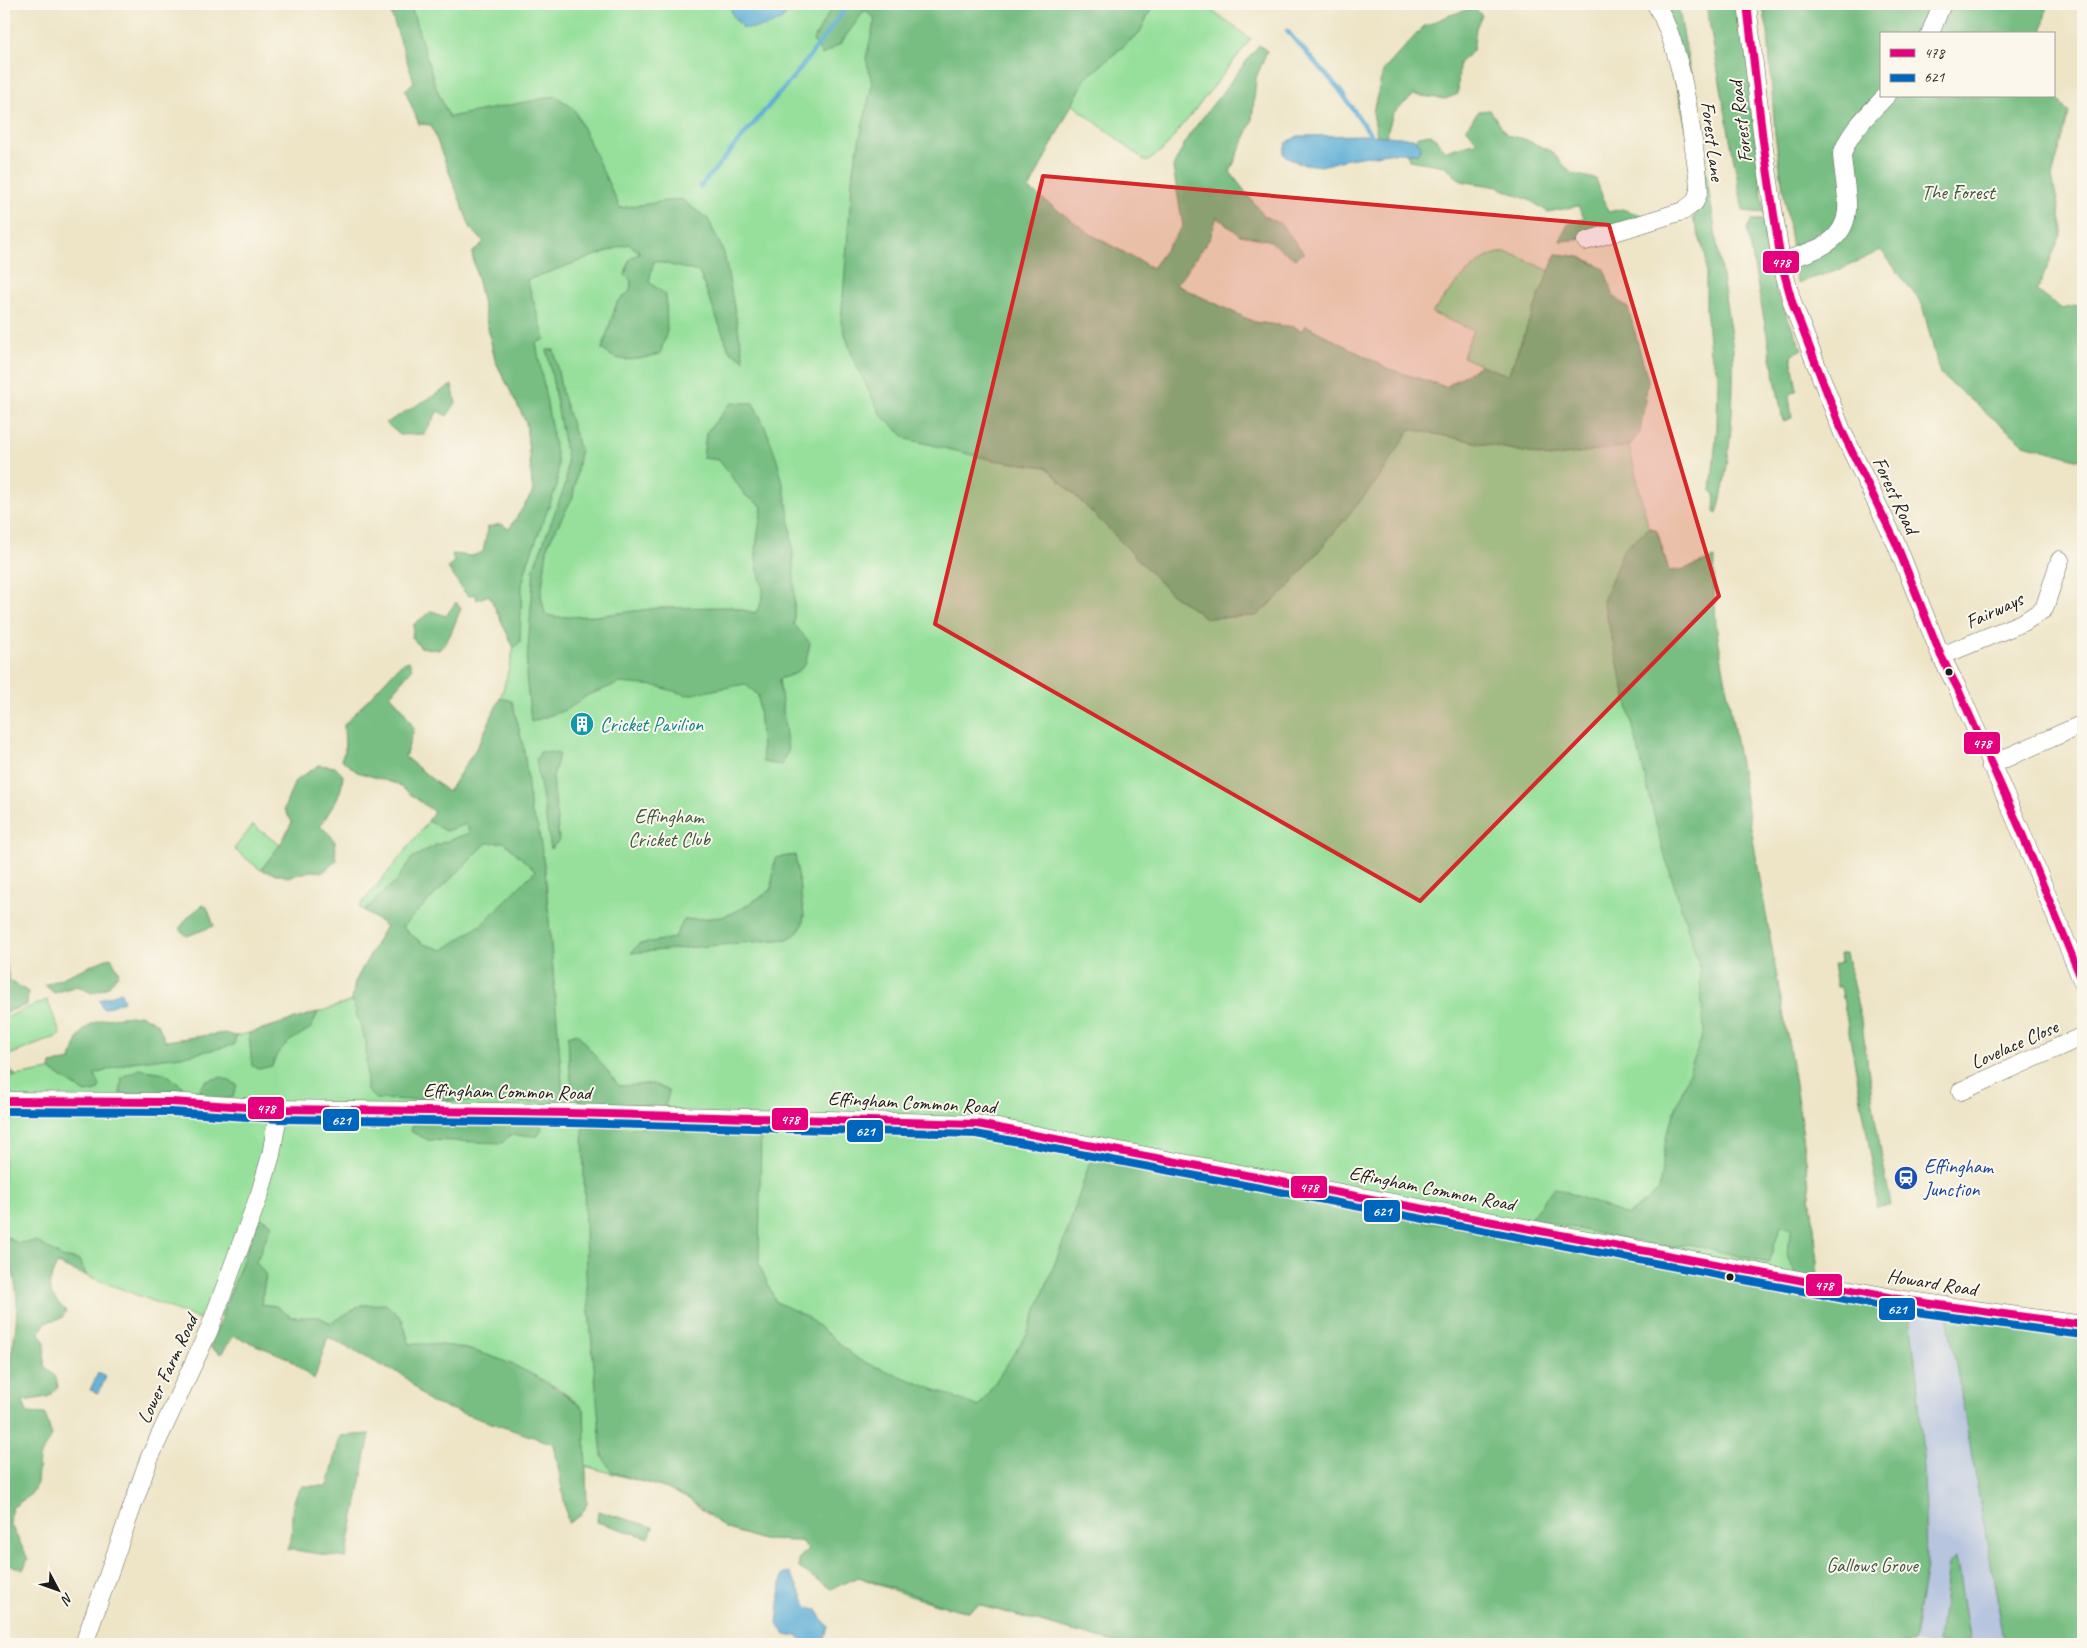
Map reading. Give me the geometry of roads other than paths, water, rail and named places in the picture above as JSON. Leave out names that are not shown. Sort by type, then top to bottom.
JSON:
[{"type":"street","name":"Forest Lane","points":[[1586,241],[1683,210],[1695,202],[1699,192],[1687,99],[1663,17],[1656,4]]},
{"type":"street","points":[[1931,32],[1942,4]]},
{"type":"street","name":"Forest Road","points":[[1748,11],[1763,142],[1781,262],[1793,305],[1842,431],[1896,543],[1941,656],[1958,689],[2041,878],[2083,982]]},
{"type":"street","points":[[1781,262],[1831,242],[1841,231],[1847,217],[1842,155],[1845,145],[1856,128],[1884,98]]},
{"type":"street","name":"Fairways","points":[[1941,656],[2024,622],[2044,609],[2060,560]]},
{"type":"street","points":[[1990,765],[2083,724]]},
{"type":"street","name":"Lovelace Close","points":[[1961,1091],[2083,1036]]},
{"type":"street","name":"Effingham Common Road","points":[[4,1101],[170,1102],[278,1109],[570,1112],[978,1124],[1775,1275]]},
{"type":"street","name":"Lower Farm Road","points":[[84,1644],[149,1459],[209,1330],[260,1193],[270,1156],[278,1109]]},
{"type":"street","name":"Howard Road","points":[[1775,1275],[1904,1300],[2083,1325]]},
{"type":"water","points":[[730,4],[789,4],[785,16],[776,23],[759,28],[742,28],[732,14]]},
{"type":"water","points":[[1372,135],[1413,138],[1421,145],[1418,153],[1388,153],[1348,159],[1321,166],[1298,163],[1283,154],[1286,143],[1298,136]]},
{"type":"water","points":[[121,992],[124,1001],[103,1009],[99,1000]]},
{"type":"water","points":[[98,1373],[106,1377],[98,1393],[90,1390]]},
{"type":"water","points":[[790,1572],[808,1608],[817,1610],[828,1627],[823,1644],[809,1644],[796,1636],[785,1634],[777,1624],[782,1575]]},
{"type":"waterway","points":[[700,187],[800,69],[849,4]]},
{"type":"waterway","points":[[1287,31],[1339,89],[1373,138]]},
{"type":"place","name":"Cricket Pavilion","points":[[582,724]]},
{"type":"place","name":"Effingham Junction","points":[[1906,1178]]},
{"type":"park label","name":"The Forest","points":[[1958,192]]},
{"type":"park label","name":"Effingham Cricket Club","points":[[669,828]]},
{"type":"park label","name":"Gallows Grove","points":[[1872,1565]]}]
